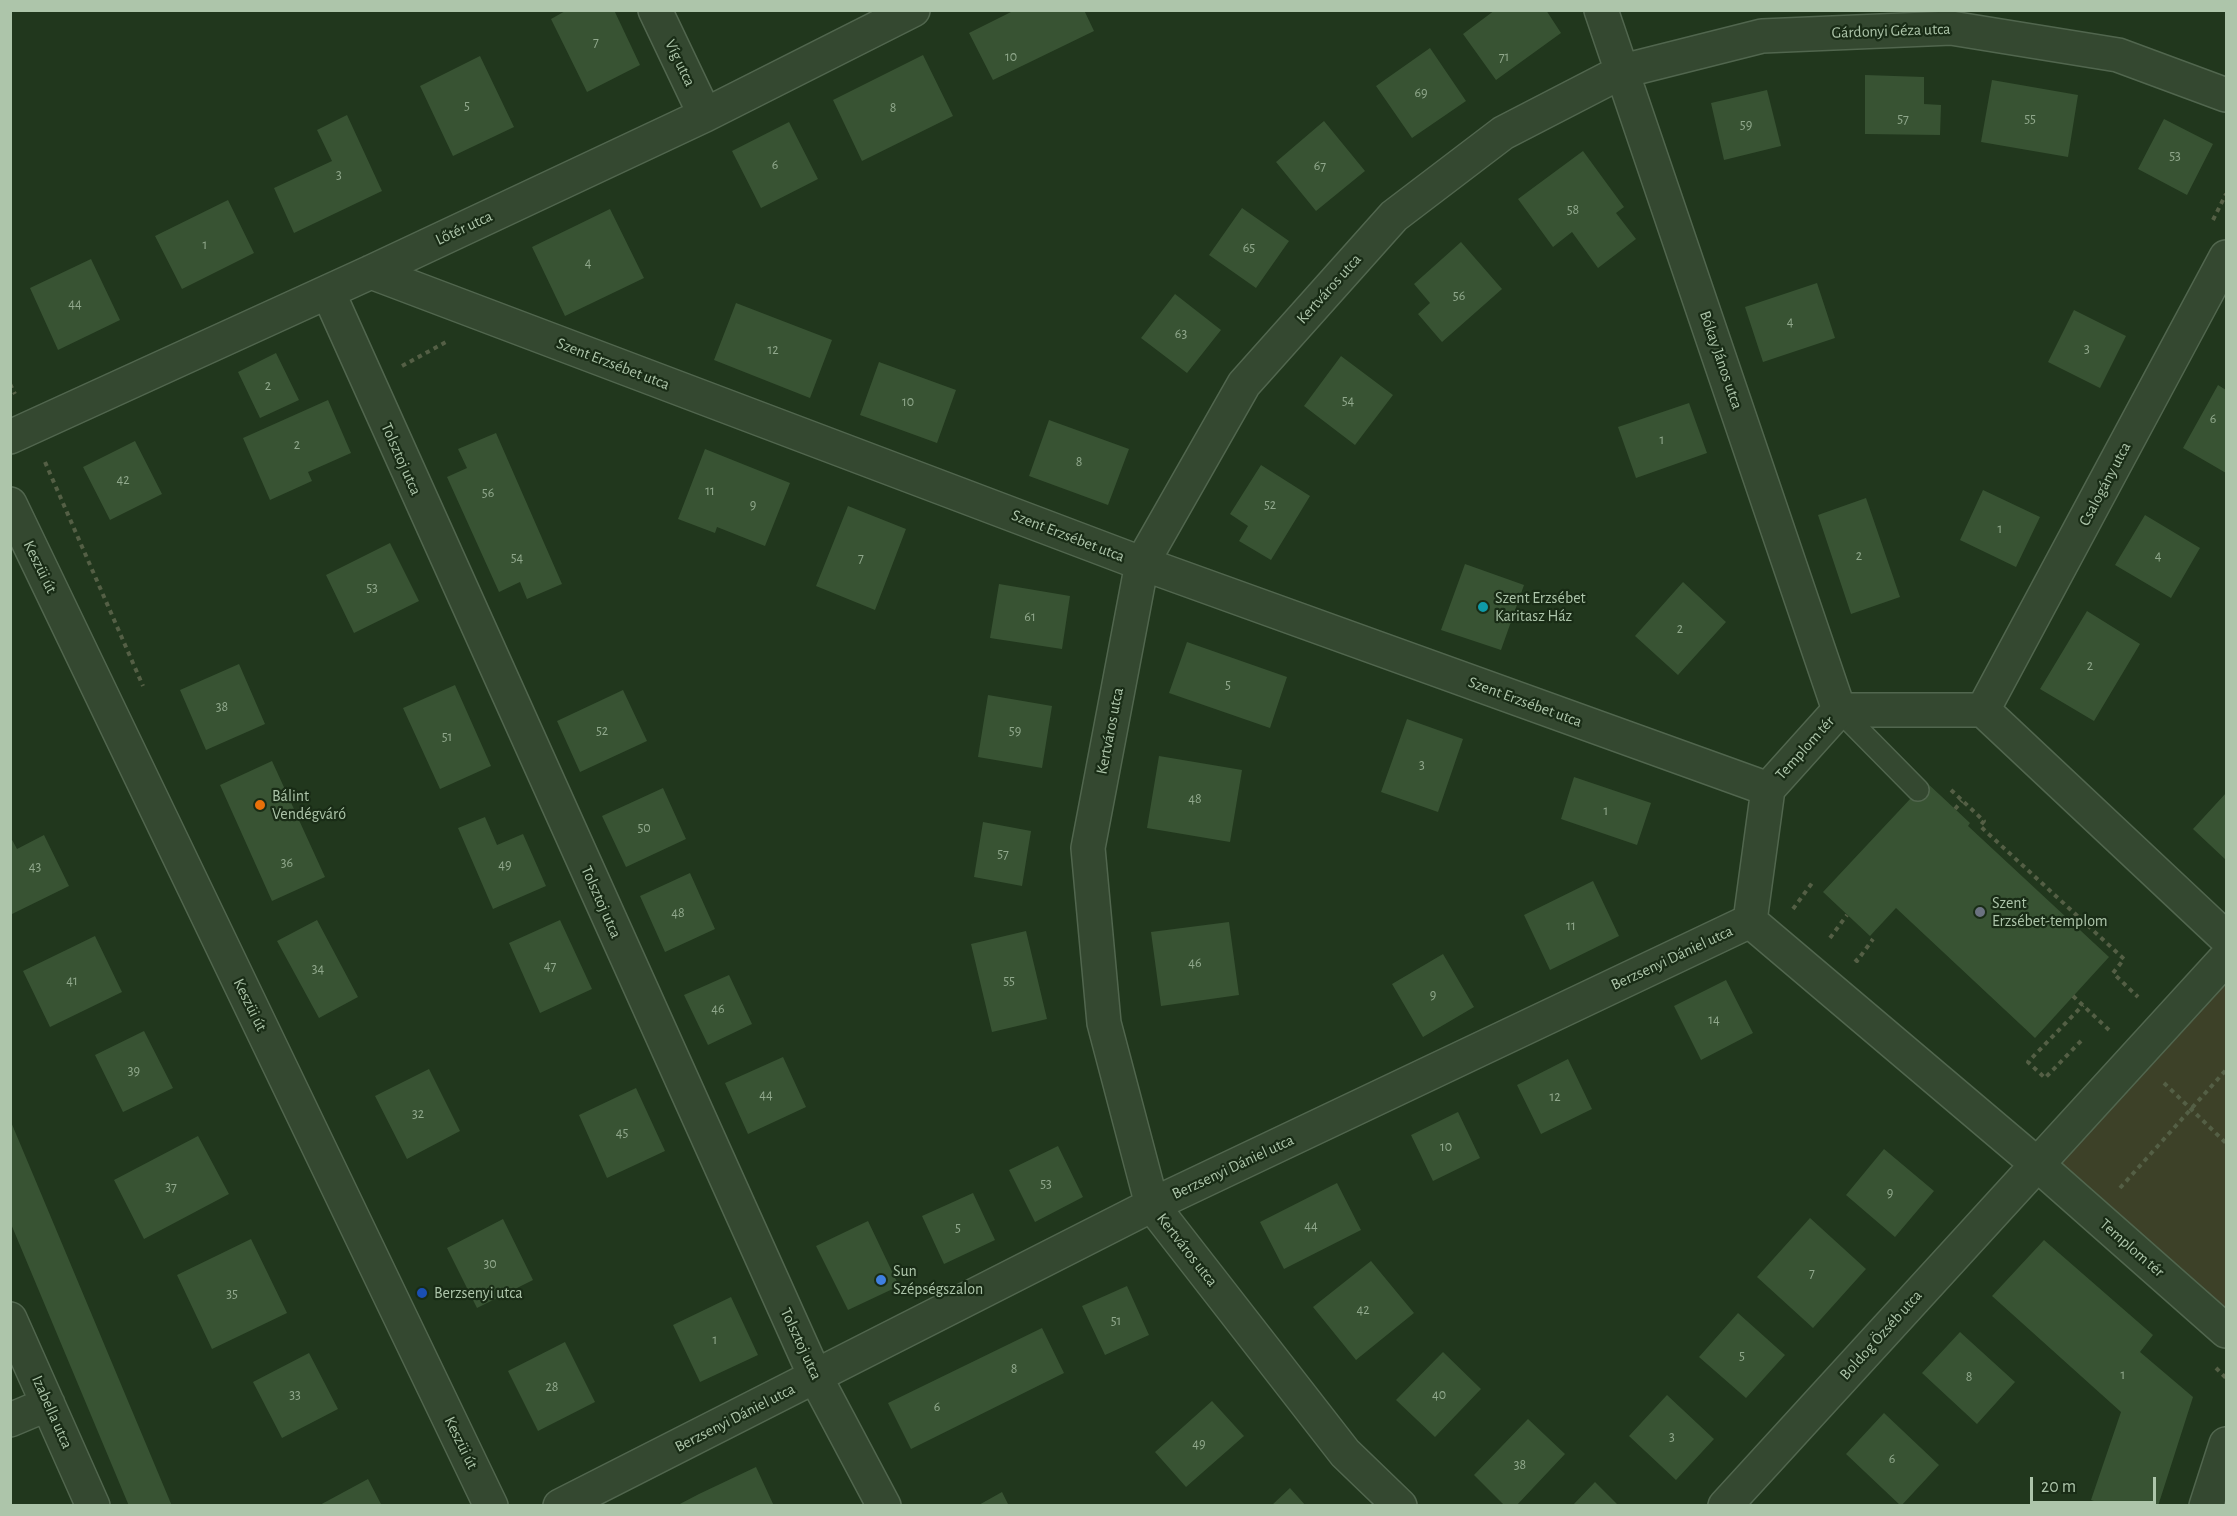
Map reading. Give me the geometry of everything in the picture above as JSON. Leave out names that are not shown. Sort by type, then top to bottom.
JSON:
[{"type":"street","name":"Víg utca","points":[[655,10],[705,115]]},
{"type":"street","name":"Lőtér utca","points":[[10,436],[328,292],[705,115],[913,10]]},
{"type":"street","name":"Bókay János utca","points":[[1602,10],[1839,710]]},
{"type":"street","name":"Gárdonyi Géza utca","points":[[1623,71],[1762,36],[1951,28],[2118,55],[2226,95]]},
{"type":"street","name":"Kertváros utca","points":[[1401,1506],[1345,1453],[1152,1205],[1104,1023],[1088,848],[1142,564],[1244,384],[1394,216],[1503,133],[1623,71]]},
{"type":"street","name":"Csalogány utca","points":[[1983,711],[2226,258]]},
{"type":"street","name":"Szent Erzsébet utca","points":[[371,272],[1142,564],[1768,789]]},
{"type":"street","name":"Tolsztoj utca","points":[[328,292],[816,1378],[885,1506]]},
{"type":"street","name":"Keszüi út","points":[[10,504],[491,1506]]},
{"type":"street","name":"Templom tér","points":[[1983,711],[1839,710],[1768,789],[1750,921],[2038,1165],[2226,1331]]},
{"type":"street","points":[[1983,711],[2226,938]]},
{"type":"street","name":"Berzsenyi Dániel utca","points":[[560,1506],[816,1378],[1152,1205],[1750,921]]},
{"type":"street","points":[[2038,1165],[2226,958]]},
{"type":"street","name":"Boldog Özséb utca","points":[[1725,1506],[2038,1165]]},
{"type":"street","name":"Izabella utca","points":[[10,1319],[93,1506]]},
{"type":"street","points":[[10,1420],[48,1404]]},
{"type":"street","points":[[2206,1506],[2226,1444]]},
{"type":"lane","points":[[1839,710],[1918,790]]},
{"type":"path","points":[[1955,809],[1962,801],[1984,821],[1980,826],[2124,959],[2113,973],[2167,1023]]},
{"type":"path","points":[[1792,910],[1802,917]]},
{"type":"path","points":[[1820,932],[1829,939],[1847,915]]},
{"type":"path","points":[[2081,1041],[2045,1078],[2028,1062],[2083,1005]]},
{"type":"path","points":[[2095,1215],[2226,1070]]},
{"type":"path","points":[[2209,1362],[2226,1378]]},
{"type":"green space","points":[[2226,958],[2226,1331],[2038,1165]]},
{"type":"building","points":[[567,10],[614,10],[640,65],[587,92],[551,19]]},
{"type":"building","points":[[1015,10],[1084,10],[1094,31],[993,80],[969,33]]},
{"type":"building","points":[[1495,10],[1546,10],[1561,33],[1496,80],[1463,34]]},
{"type":"building","points":[[1430,48],[1466,101],[1412,138],[1376,86]]},
{"type":"building","points":[[923,55],[953,116],[862,161],[833,100]]},
{"type":"building","points":[[480,56],[514,127],[453,156],[420,86]]},
{"type":"building","points":[[1865,75],[1924,77],[1924,104],[1941,105],[1940,135],[1865,134]]},
{"type":"building","points":[[1992,80],[2078,95],[2068,157],[1981,142]]},
{"type":"building","points":[[1767,90],[1781,146],[1724,160],[1711,103]]},
{"type":"building","points":[[347,115],[382,191],[294,233],[274,188],[332,161],[317,130]]},
{"type":"building","points":[[2164,119],[2213,144],[2187,195],[2138,169]]},
{"type":"building","points":[[1324,121],[1365,171],[1316,211],[1276,162]]},
{"type":"building","points":[[789,122],[818,179],[761,208],[732,151]]},
{"type":"building","points":[[1583,151],[1624,207],[1616,213],[1636,239],[1598,268],[1572,232],[1553,247],[1518,199]]},
{"type":"building","points":[[228,200],[254,253],[182,289],[155,236]]},
{"type":"building","points":[[1242,208],[1289,241],[1256,288],[1209,255]]},
{"type":"building","points":[[610,209],[644,278],[565,316],[532,247]]},
{"type":"building","points":[[1461,242],[1502,289],[1442,342],[1418,314],[1430,303],[1414,284]]},
{"type":"building","points":[[91,259],[120,320],[58,350],[30,288]]},
{"type":"building","points":[[1817,283],[1835,338],[1763,362],[1745,307]]},
{"type":"building","points":[[1175,294],[1221,330],[1187,373],[1141,338]]},
{"type":"building","points":[[736,303],[832,340],[810,398],[714,360]]},
{"type":"building","points":[[2074,310],[2126,336],[2100,388],[2048,362]]},
{"type":"building","points":[[276,353],[299,400],[260,418],[238,372]]},
{"type":"building","points":[[1341,356],[1393,395],[1355,445],[1304,406]]},
{"type":"building","points":[[879,362],[956,390],[937,443],[860,415]]},
{"type":"building","points":[[2218,385],[2226,390],[2226,473],[2183,448]]},
{"type":"building","points":[[328,400],[351,453],[308,472],[312,481],[270,500],[243,438]]},
{"type":"building","points":[[1689,403],[1707,453],[1636,478],[1618,427]]},
{"type":"building","points":[[1049,420],[1129,449],[1108,505],[1029,476]]},
{"type":"building","points":[[496,433],[562,584],[527,599],[520,582],[499,592],[447,477],[467,468],[458,449]]},
{"type":"building","points":[[135,441],[162,494],[110,520],[83,467]]},
{"type":"building","points":[[705,449],[790,483],[765,546],[717,527],[715,533],[678,519]]},
{"type":"building","points":[[1261,465],[1310,496],[1271,560],[1239,541],[1248,526],[1230,514]]},
{"type":"building","points":[[1983,490],[2040,517],[2016,567],[1960,540]]},
{"type":"building","points":[[1866,498],[1900,597],[1851,614],[1818,515]]},
{"type":"building","points":[[848,506],[906,529],[875,610],[816,586]]},
{"type":"building","points":[[2145,515],[2200,548],[2171,598],[2115,565]]},
{"type":"building","points":[[390,543],[419,601],[354,633],[326,575]]},
{"type":"building","name":"Szent Erzsébet Karitasz Ház","points":[[1465,564],[1524,585],[1501,650],[1441,630]]},
{"type":"building","points":[[1683,582],[1726,622],[1678,675],[1635,636]]},
{"type":"building","points":[[999,584],[1070,596],[1062,649],[990,638]]},
{"type":"building","points":[[2087,611],[2140,644],[2094,721],[2040,689]]},
{"type":"building","points":[[1187,642],[1287,677],[1270,728],[1169,693]]},
{"type":"building","points":[[239,664],[265,724],[206,750],[180,690]]},
{"type":"building","points":[[455,685],[491,766],[440,789],[403,708]]},
{"type":"building","points":[[623,690],[647,741],[580,772],[557,721]]},
{"type":"building","points":[[988,695],[1052,706],[1042,768],[978,757]]},
{"type":"building","points":[[1407,719],[1463,739],[1438,812],[1381,792]]},
{"type":"building","points":[[1159,756],[1242,770],[1230,842],[1147,828]]},
{"type":"building","points":[[272,761],[325,877],[272,901],[220,785]]},
{"type":"building","points":[[1574,777],[1651,803],[1637,845],[1561,819]]},
{"type":"building","name":"Szent Erzsébet-templom","points":[[1926,782],[1970,823],[1968,826],[2109,957],[2035,1038],[1896,908],[1870,936],[1823,892]]},
{"type":"building","points":[[663,788],[686,839],[626,867],[602,816]]},
{"type":"building","points":[[2226,793],[2226,860],[2193,829]]},
{"type":"building","points":[[485,817],[497,845],[523,834],[546,886],[493,909],[458,828]]},
{"type":"building","points":[[983,822],[1031,831],[1022,886],[974,877]]},
{"type":"building","points":[[44,835],[69,886],[12,914],[10,836],[17,849]]},
{"type":"building","points":[[690,873],[715,929],[665,952],[640,896]]},
{"type":"building","points":[[1593,881],[1619,936],[1550,970],[1524,915]]},
{"type":"building","points":[[317,920],[358,997],[319,1018],[277,941]]},
{"type":"building","points":[[560,920],[592,989],[540,1013],[509,943]]},
{"type":"building","points":[[1229,922],[1239,995],[1161,1006],[1151,932]]},
{"type":"building","points":[[1026,931],[1047,1019],[992,1032],[971,944]]},
{"type":"building","points":[[95,936],[122,992],[50,1027],[23,971]]},
{"type":"building","points":[[1443,954],[1474,1007],[1423,1037],[1392,984]]},
{"type":"building","points":[[729,975],[752,1024],[708,1045],[684,995]]},
{"type":"building","points":[[1726,980],[1753,1033],[1701,1060],[1674,1006]]},
{"type":"building","points":[[144,1031],[173,1088],[123,1112],[95,1055]]},
{"type":"building","points":[[783,1057],[806,1107],[748,1134],[725,1083]]},
{"type":"building","points":[[1568,1059],[1592,1109],[1541,1134],[1517,1085]]},
{"type":"building","points":[[429,1069],[460,1131],[407,1159],[375,1096]]},
{"type":"building","points":[[636,1088],[665,1151],[607,1178],[579,1115]]},
{"type":"building","points":[[1458,1112],[1480,1158],[1433,1181],[1411,1135]]},
{"type":"building","points":[[11,1122],[172,1506],[129,1506],[11,1224]]},
{"type":"building","points":[[198,1136],[229,1194],[144,1239],[114,1180]]},
{"type":"building","points":[[1058,1146],[1083,1197],[1035,1222],[1009,1170]]},
{"type":"building","points":[[1884,1149],[1934,1191],[1895,1237],[1846,1195]]},
{"type":"building","points":[[1337,1183],[1361,1230],[1284,1269],[1260,1222]]},
{"type":"building","points":[[973,1193],[995,1240],[944,1264],[922,1216]]},
{"type":"building","points":[[1810,1218],[1866,1269],[1813,1328],[1757,1277]]},
{"type":"building","points":[[503,1219],[533,1280],[477,1308],[447,1248]]},
{"type":"building","points":[[868,1221],[899,1286],[848,1310],[816,1246]]},
{"type":"building","points":[[251,1239],[287,1313],[212,1349],[177,1275]]},
{"type":"building","points":[[2044,1240],[2153,1335],[2140,1352],[2193,1397],[2158,1506],[2108,1506],[2091,1500],[2121,1412],[1992,1296]]},
{"type":"building","points":[[1371,1261],[1414,1313],[1356,1360],[1313,1307]]},
{"type":"building","points":[[1127,1286],[1149,1335],[1105,1355],[1082,1306]]},
{"type":"building","points":[[731,1297],[758,1355],[700,1382],[673,1325]]},
{"type":"building","points":[[1738,1313],[1785,1355],[1746,1398],[1699,1357]]},
{"type":"building","points":[[1042,1328],[1064,1373],[911,1449],[888,1403]]},
{"type":"building","points":[[1960,1332],[2015,1382],[1977,1424],[1922,1373]]},
{"type":"building","points":[[565,1342],[595,1402],[538,1431],[508,1371]]},
{"type":"building","points":[[1443,1352],[1481,1389],[1435,1437],[1396,1400]]},
{"type":"building","points":[[309,1353],[338,1409],[282,1438],[253,1382]]},
{"type":"building","points":[[1667,1395],[1714,1439],[1676,1480],[1629,1436]]},
{"type":"building","points":[[1212,1401],[1244,1436],[1186,1487],[1155,1452]]},
{"type":"building","points":[[1884,1413],[1939,1465],[1901,1506],[1846,1454]]},
{"type":"building","points":[[1528,1419],[1565,1454],[1516,1506],[1505,1506],[1474,1475]]},
{"type":"building","points":[[756,1467],[774,1506],[676,1506],[699,1494]]},
{"type":"building","points":[[368,1479],[382,1506],[318,1506]]},
{"type":"building","points":[[1595,1482],[1619,1506],[1572,1506]]},
{"type":"building","points":[[1290,1488],[1306,1506],[1271,1506]]},
{"type":"building","points":[[1002,1492],[1009,1506],[977,1506]]},
{"type":"place","name":"Szent Erzsébet Karitasz Ház","points":[[1483,607]]},
{"type":"place","name":"Bálint Vendégváró","points":[[260,805]]},
{"type":"place","name":"Szent Erzsébet-templom","points":[[1980,912]]},
{"type":"place","name":"Sun Szépségszalon","points":[[881,1280]]},
{"type":"place","name":"Berzsenyi utca","points":[[422,1293]]}]
